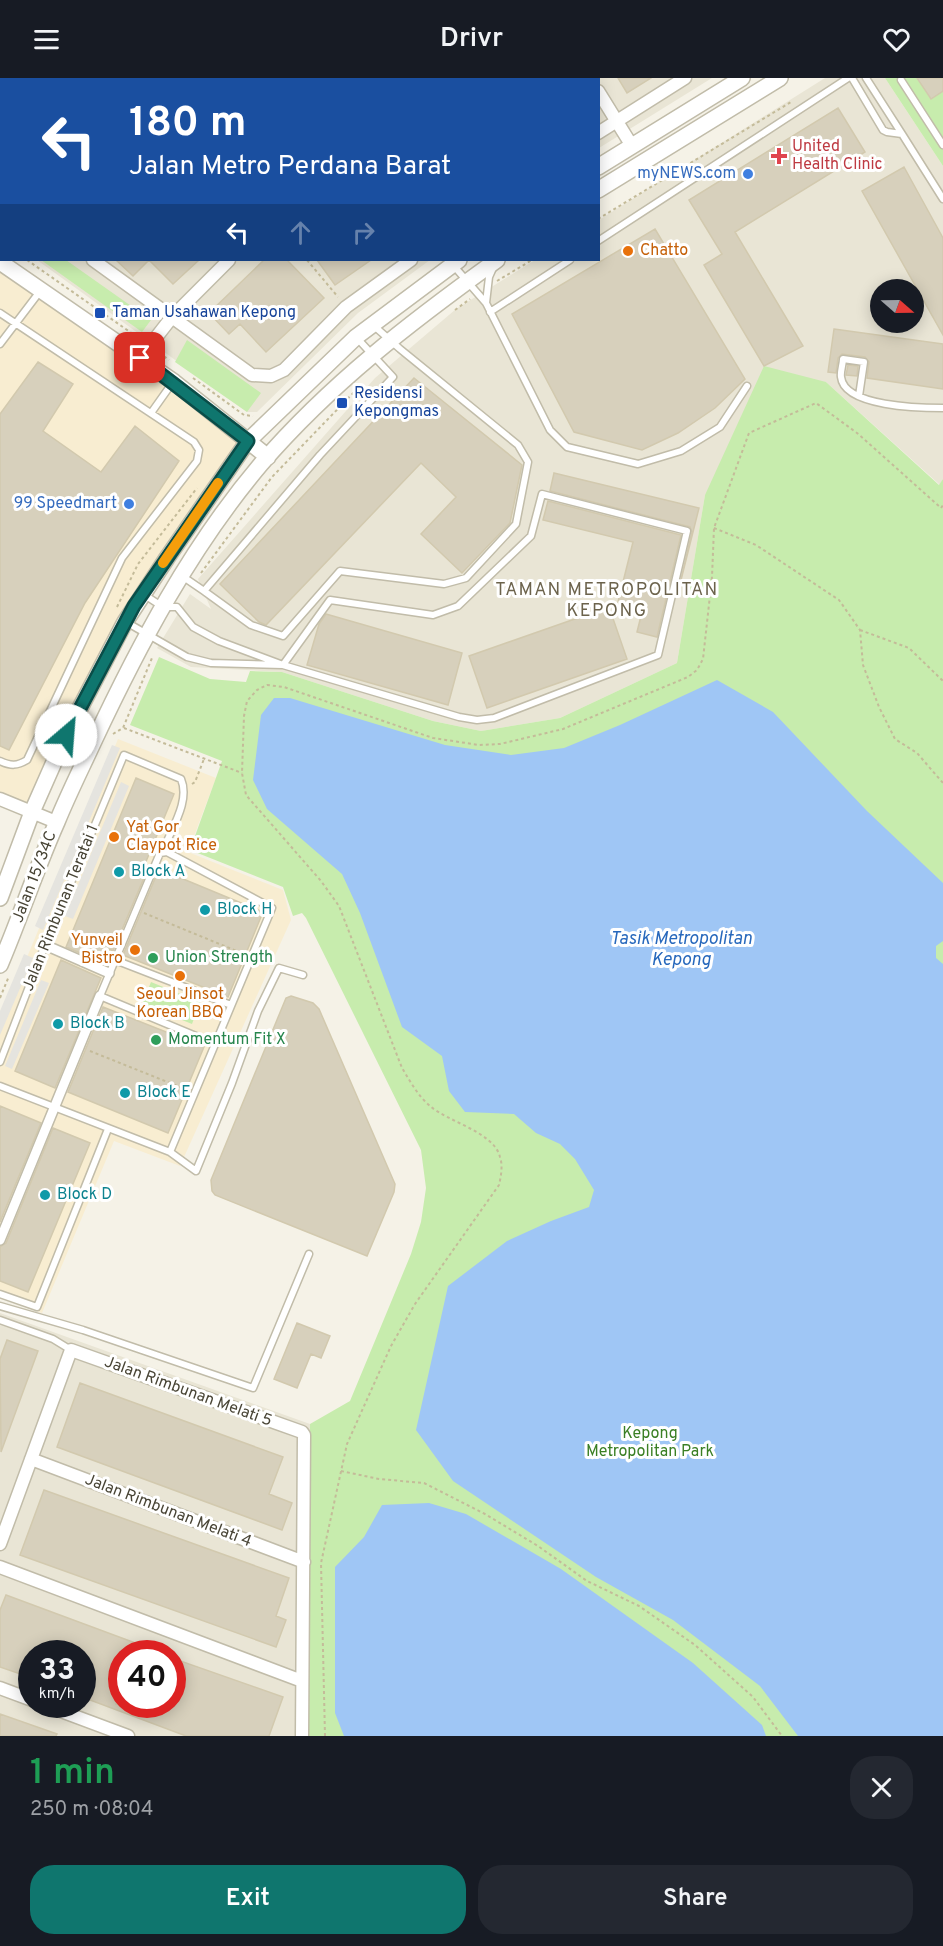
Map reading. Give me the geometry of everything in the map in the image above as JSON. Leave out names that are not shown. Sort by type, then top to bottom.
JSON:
[{"type":"street","points":[[600,132],[685,78]]},
{"type":"street","points":[[600,166],[742,78]]},
{"type":"street","points":[[600,189],[780,78]]},
{"type":"street","points":[[600,95],[632,146]]},
{"type":"street","points":[[94,261],[252,375],[271,376],[284,370],[346,307],[410,261]]},
{"type":"street","points":[[140,358],[172,317],[229,261]]},
{"type":"street","name":"Jalan 15/34C","points":[[0,965],[57,822],[114,698],[147,634],[207,536],[268,457],[312,409],[389,340],[496,261]]},
{"type":"street","points":[[0,262],[174,382],[268,457]]},
{"type":"street","name":"Jalan 15/34C","points":[[0,898],[32,812],[66,735],[125,622],[248,441],[356,336],[456,262]]},
{"type":"street","points":[[0,799],[57,822]]},
{"type":"street","points":[[45,945],[109,973]]},
{"type":"street","points":[[0,1240],[100,996]]},
{"type":"street","points":[[0,1545],[71,1350]]},
{"type":"street","name":"Jalan Rimbunan Melati 5","points":[[71,1350],[302,1432],[304,1435],[304,1562]]},
{"type":"street","name":"Jalan Rimbunan Melati 4","points":[[31,1459],[304,1562]]},
{"type":"street","points":[[302,1736],[304,1562]]},
{"type":"street","points":[[0,1567],[302,1681]]},
{"type":"street","points":[[0,1688],[18,1695]]},
{"type":"street","points":[[80,1718],[128,1736]]},
{"type":"lane","points":[[600,240],[850,78],[883,130],[902,134]]},
{"type":"lane","points":[[866,78],[943,199]]},
{"type":"lane","points":[[901,80],[943,145]]},
{"type":"lane","points":[[486,303],[493,268],[500,261]]},
{"type":"lane","points":[[490,312],[568,261]]},
{"type":"lane","points":[[456,262],[466,282],[486,303],[550,430],[567,447],[638,464],[681,451],[720,427],[747,386]]},
{"type":"lane","points":[[0,344],[41,290]]},
{"type":"lane","points":[[0,313],[194,442],[199,450],[196,461],[122,558],[27,760],[20,764],[10,765],[0,761]]},
{"type":"lane","points":[[182,575],[251,625],[282,636],[340,571],[444,584],[466,578],[516,524],[528,462],[518,445],[389,340],[372,323]]},
{"type":"lane","points":[[204,591],[320,455],[393,377],[356,336]]},
{"type":"lane","points":[[859,396],[864,362],[843,359],[840,377],[844,386],[859,396],[876,403],[943,408]]},
{"type":"lane","points":[[151,413],[174,382]]},
{"type":"lane","points":[[143,594],[163,607],[177,607],[194,627],[219,641],[283,665],[459,717],[477,720],[494,718],[658,655],[687,531],[542,494],[531,536],[458,606],[433,615],[330,600],[283,665]]},
{"type":"lane","points":[[125,622],[187,657],[211,663],[283,665]]},
{"type":"lane","name":"Jalan Rimbunan Teratai 1","points":[[0,1062],[45,945],[124,755],[181,779],[185,788]]},
{"type":"lane","points":[[167,852],[165,846],[184,798],[185,788]]},
{"type":"lane","points":[[170,1152],[272,908],[167,852],[160,853],[100,996],[215,1044]]},
{"type":"lane","points":[[115,960],[231,1005]]},
{"type":"lane","points":[[0,1086],[170,1152],[196,1171],[258,1011],[279,968],[303,975]]},
{"type":"lane","points":[[0,1294],[37,1307],[108,1129]]},
{"type":"lane","points":[[0,1306],[83,1330],[253,1388],[309,1254]]},
{"type":"lane","points":[[0,1320],[53,1339],[71,1350]]},
{"type":"path","points":[[600,218],[790,103]]},
{"type":"path","points":[[28,261],[135,335]]},
{"type":"path","points":[[308,261],[346,307]]},
{"type":"path","points":[[488,287],[530,261]]},
{"type":"path","points":[[325,1736],[321,1563],[347,1444],[391,1346],[415,1304],[500,1185],[502,1169],[496,1148],[486,1138],[430,1106],[415,1088],[402,1068],[339,906],[321,881],[246,795],[242,773],[244,716],[248,701],[256,690],[267,685],[284,687],[433,738],[479,745],[500,744],[563,729],[688,677],[697,670],[703,659],[712,577],[714,528],[749,433],[816,403],[857,433],[942,508]]},
{"type":"path","points":[[117,607],[138,564],[202,482]]},
{"type":"path","points":[[714,528],[756,545],[839,600],[860,630],[863,665],[879,707],[895,739],[917,753],[943,783]]},
{"type":"path","points":[[860,630],[909,648],[943,681]]},
{"type":"path","points":[[123,728],[242,773]]},
{"type":"path","points":[[185,788],[195,782],[204,759]]},
{"type":"path","points":[[135,909],[251,957]]},
{"type":"path","points":[[79,1046],[195,1093]]},
{"type":"path","points":[[341,1471],[379,1479],[424,1482],[530,1541],[587,1581],[639,1606],[695,1645],[753,1697],[782,1736]]},
{"type":"shaded area","points":[[600,78],[712,78],[600,147]]},
{"type":"shaded area","points":[[825,78],[885,78],[943,166],[943,479],[940,485],[826,382],[705,495],[677,663],[560,718],[481,731],[433,721],[282,672],[191,667],[157,648],[190,594],[211,609],[198,579],[375,378],[456,309],[533,261],[600,261],[600,219]]},
{"type":"shaded area","points":[[38,261],[429,261],[358,313],[257,412],[247,412]]},
{"type":"shaded area","points":[[0,271],[118,351],[238,442],[125,606],[66,721],[28,804],[0,793]]},
{"type":"shaded area","points":[[118,739],[216,778],[188,852],[283,890],[291,920],[180,1166],[114,1141],[42,1313],[0,1298],[0,1022]]},
{"type":"shaded area","points":[[112,745],[120,748],[43,930],[35,926]]},
{"type":"shaded area","points":[[121,782],[129,786],[73,919],[65,916]]},
{"type":"shaded area","points":[[24,954],[33,958],[0,1035],[0,1011]]},
{"type":"shaded area","points":[[41,980],[49,983],[12,1069],[5,1066]]},
{"type":"shaded area","points":[[0,1313],[310,1424],[307,1736],[0,1736]]},
{"type":"green space","points":[[885,78],[943,78],[943,166]]},
{"type":"green space","points":[[42,261],[67,261],[151,320],[142,332]]},
{"type":"green space","points":[[187,340],[261,393],[247,412],[175,362]]},
{"type":"green space","name":"Tasik Metropolitan Kepong","points":[[764,366],[826,382],[939,485],[943,479],[943,1736],[307,1736],[310,1424],[350,1401],[411,1254],[421,1222],[426,1188],[421,1150],[306,918],[302,913],[293,916],[283,887],[190,850],[222,761],[130,725],[159,657],[210,679],[246,682],[250,671],[282,672],[433,721],[481,731],[560,718],[677,663],[705,495]]},
{"type":"green space","points":[[151,982],[200,1002],[192,1024],[142,1004]]},
{"type":"water","name":"Tasik Metropolitan Kepong","points":[[717,680],[773,712],[867,811],[943,883],[943,941],[936,946],[936,958],[943,964],[943,1736],[798,1736],[760,1686],[673,1620],[596,1577],[453,1481],[416,1430],[448,1286],[507,1241],[589,1207],[594,1190],[575,1159],[560,1144],[536,1133],[514,1114],[465,1112],[449,1091],[442,1056],[402,1027],[360,913],[342,874],[267,809],[253,780],[261,715],[274,698],[290,698],[445,745],[511,755],[564,748]]},
{"type":"water","points":[[429,1503],[466,1514],[561,1569],[693,1663],[762,1725],[766,1736],[344,1736],[335,1713],[335,1567],[364,1537],[382,1505]]},
{"type":"building","points":[[618,78],[651,78],[627,93]]},
{"type":"building","points":[[917,78],[943,78],[943,91],[931,99]]},
{"type":"building","points":[[838,108],[865,152],[735,232],[803,346],[764,366],[704,265],[722,254],[689,200]]},
{"type":"building","points":[[904,167],[943,238],[943,335],[924,301],[924,279],[912,279],[862,191]]},
{"type":"building","points":[[655,229],[745,379],[715,408],[678,433],[642,450],[574,432],[512,314]]},
{"type":"building","points":[[117,261],[148,261],[133,276]]},
{"type":"building","points":[[150,261],[198,261],[173,284]]},
{"type":"building","points":[[263,261],[288,261],[324,298],[266,352],[240,324],[229,334],[209,313]]},
{"type":"building","points":[[318,261],[370,261],[335,285]]},
{"type":"building","points":[[834,329],[943,344],[943,389],[867,378],[869,362],[865,357],[842,354],[838,358],[836,373],[828,372]]},
{"type":"building","points":[[38,362],[73,384],[43,431],[101,472],[135,426],[179,461],[85,603],[9,750],[0,746],[0,414]]},
{"type":"building","points":[[848,365],[858,366],[857,376],[846,375]]},
{"type":"building","points":[[414,378],[522,465],[510,523],[462,573],[421,534],[456,497],[421,463],[266,625],[259,622],[220,584]]},
{"type":"building","points":[[554,473],[699,508],[680,584],[692,532],[690,527],[550,491]]},
{"type":"building","points":[[548,501],[681,535],[657,637],[637,632],[642,612],[617,606],[633,542],[543,520]]},
{"type":"building","points":[[609,607],[627,659],[487,708],[469,656]]},
{"type":"building","points":[[326,614],[462,653],[448,705],[307,665],[319,624]]},
{"type":"building","name":"Block A","points":[[136,778],[174,794],[145,864],[149,866],[113,951],[109,949],[104,963],[66,947]]},
{"type":"building","points":[[159,869],[263,912],[228,997],[123,955]]},
{"type":"building","name":"Block B","points":[[61,960],[101,978],[55,1088],[15,1071]]},
{"type":"building","points":[[291,996],[313,1003],[319,1009],[395,1184],[394,1192],[367,1256],[215,1195],[212,1191],[211,1180],[286,998]]},
{"type":"building","points":[[103,1007],[204,1047],[168,1133],[68,1092]]},
{"type":"building","points":[[0,1106],[41,1123],[0,1222]]},
{"type":"building","name":"Block D","points":[[53,1128],[90,1143],[28,1292],[0,1281],[0,1247],[6,1243]]},
{"type":"building","points":[[297,1323],[330,1336],[321,1358],[311,1354],[297,1388],[274,1379]]},
{"type":"building","points":[[7,1340],[38,1351],[1,1452],[0,1359]]},
{"type":"building","points":[[80,1383],[283,1457],[269,1494],[292,1503],[282,1530],[57,1447]]},
{"type":"building","points":[[44,1490],[289,1578],[276,1616],[286,1620],[276,1647],[20,1555]]},
{"type":"building","points":[[6,1595],[127,1640],[108,1640],[108,1707],[96,1702],[96,1640],[18,1640],[18,1673],[0,1667],[0,1610]]},
{"type":"building","points":[[186,1663],[283,1697],[269,1736],[186,1736],[138,1718],[186,1718]]},
{"type":"building","points":[[0,1714],[57,1734],[56,1736],[0,1736]]},
{"type":"slow traffic","points":[[163,563],[218,483]]},
{"type":"place","name":"United Health Clinic","points":[[779,156]]},
{"type":"place","name":"myNEWS.com","points":[[748,174]]},
{"type":"place","name":"Chatto","points":[[628,251]]},
{"type":"place","name":"Taman Usahawan Kepong","points":[[100,313]]},
{"type":"place","name":"Residensi Kepongmas","points":[[342,403]]},
{"type":"place","name":"99 Speedmart","points":[[129,504]]},
{"type":"place","name":"Yat Gor Claypot Rice","points":[[114,837]]},
{"type":"place","name":"Block A","points":[[119,872]]},
{"type":"place","name":"Block H","points":[[205,910]]},
{"type":"place","name":"Yunveil Bistro","points":[[135,950]]},
{"type":"place","name":"Union Strength","points":[[153,958]]},
{"type":"place","name":"Seoul Jinsot Korean BBQ","points":[[180,976]]},
{"type":"place","name":"Block B","points":[[58,1024]]},
{"type":"place","name":"Momentum Fit X","points":[[156,1040]]},
{"type":"place","name":"Block E","points":[[125,1093]]},
{"type":"place","name":"Block D","points":[[45,1195]]},
{"type":"district","name":"TAMAN METROPOLITAN KEPONG","points":[[607,600]]},
{"type":"route","points":[[66,735],[134,606],[248,441],[140,358]]},
{"type":"park label","name":"Kepong Metropolitan Park","points":[[650,1443]]}]
